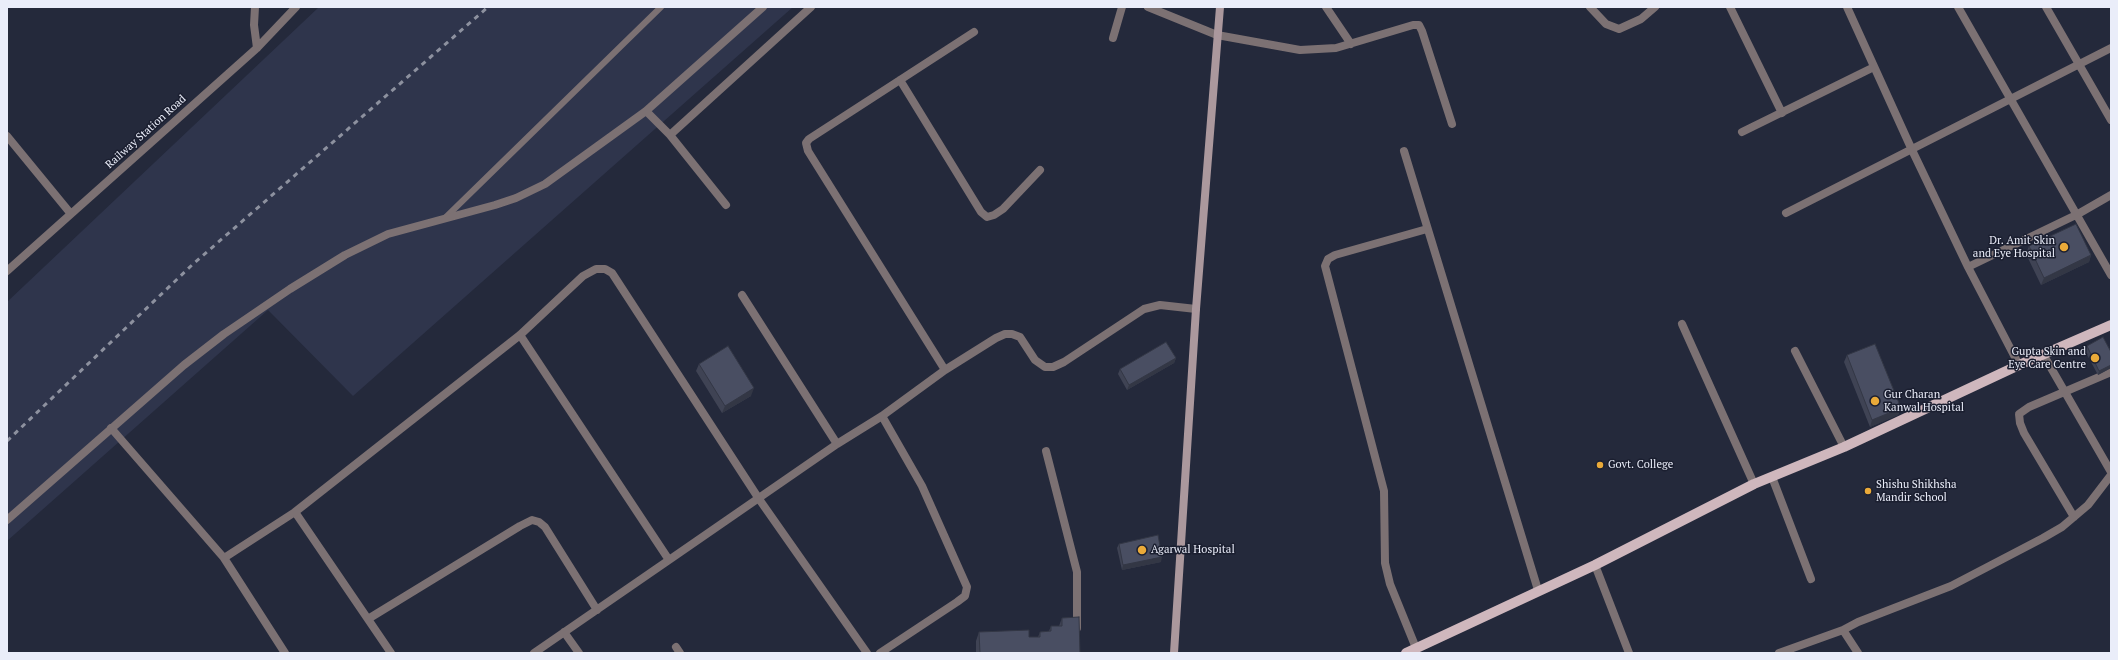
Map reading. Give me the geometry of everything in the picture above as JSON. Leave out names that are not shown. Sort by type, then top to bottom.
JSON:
[{"type":"main road","points":[[1174,653],[1196,309],[1220,7]]},
{"type":"main road","points":[[1406,653],[1594,565],[1754,484],[1844,447],[2043,354],[2111,325]]},
{"type":"street","points":[[254,7],[254,25],[257,48]]},
{"type":"street","name":"Railway Station Road","points":[[7,271],[257,48],[296,7]]},
{"type":"street","points":[[7,520],[110,428],[184,365],[224,334],[296,285],[370,242],[388,234],[516,198],[545,184],[646,111],[763,7]]},
{"type":"street","points":[[670,135],[811,7]]},
{"type":"street","points":[[1113,38],[1122,7]]},
{"type":"street","points":[[1148,7],[1217,35],[1300,50],[1320,50],[1351,44],[1413,25],[1419,25],[1452,124]]},
{"type":"street","points":[[1326,7],[1351,44]]},
{"type":"street","points":[[1590,7],[1606,24],[1619,29],[1641,19],[1655,7]]},
{"type":"street","points":[[1730,7],[1782,113]]},
{"type":"street","points":[[1847,7],[1912,150],[1968,267],[2019,365]]},
{"type":"street","points":[[1958,7],[2078,214],[2111,275]]},
{"type":"street","points":[[2046,7],[2080,63],[2111,120]]},
{"type":"street","points":[[945,370],[806,146],[809,139],[974,32]]},
{"type":"street","points":[[1786,213],[2111,48]]},
{"type":"street","points":[[1742,132],[1874,67]]},
{"type":"street","points":[[900,80],[981,212],[987,217],[994,215],[1003,209],[1040,170]]},
{"type":"street","points":[[646,111],[670,135],[726,206]]},
{"type":"street","points":[[7,136],[71,214]]},
{"type":"street","points":[[1404,151],[1538,590]]},
{"type":"street","points":[[1968,267],[2078,214],[2111,195]]},
{"type":"street","points":[[1416,648],[1390,584],[1385,564],[1384,491],[1325,266],[1328,259],[1335,255],[1427,229]]},
{"type":"street","points":[[224,558],[295,512],[520,335],[583,276],[596,269],[605,269],[612,273],[759,499],[868,653]]},
{"type":"street","points":[[742,295],[837,444]]},
{"type":"street","points":[[534,653],[837,444],[882,416],[945,370],[1005,334],[1012,334],[1020,338],[1035,360],[1045,367],[1053,367],[1064,362],[1144,309],[1160,305],[1196,309]]},
{"type":"street","points":[[1682,324],[1754,484]]},
{"type":"street","points":[[520,335],[669,560]]},
{"type":"street","points":[[1795,351],[1844,447]]},
{"type":"street","points":[[2043,354],[2111,472]]},
{"type":"street","points":[[2074,517],[2020,423],[2019,414],[2029,406],[2111,372]]},
{"type":"street","points":[[880,653],[958,602],[965,596],[967,587],[922,486],[882,416]]},
{"type":"street","points":[[110,428],[224,558],[285,653]]},
{"type":"street","points":[[1046,451],[1077,572],[1077,637]]},
{"type":"street","points":[[1779,653],[1843,630],[1858,622],[1928,596],[1977,574],[2062,527],[2088,505],[2111,476]]},
{"type":"street","points":[[1772,477],[1811,578]]},
{"type":"street","points":[[295,512],[391,653]]},
{"type":"street","points":[[368,619],[532,520],[539,522],[545,527],[597,610]]},
{"type":"street","points":[[1594,565],[1629,653]]},
{"type":"street","points":[[1843,630],[1858,653]]},
{"type":"street","points":[[564,632],[579,653]]},
{"type":"lane","points":[[445,218],[661,7]]},
{"type":"shaded area","points":[[319,7],[793,7],[353,396],[268,310],[7,541],[7,302]]},
{"type":"building","points":[[2076,224],[2091,255],[2044,278],[2029,246]]},
{"type":"building","points":[[2103,337],[2111,352],[2111,365],[2099,371],[2087,346]]},
{"type":"building","points":[[1166,342],[1176,358],[1129,385],[1120,369]]},
{"type":"building","points":[[1875,344],[1901,408],[1872,420],[1847,355]]},
{"type":"building","points":[[728,346],[754,388],[725,406],[699,364]]},
{"type":"building","points":[[1158,535],[1162,557],[1123,565],[1119,544]]},
{"type":"building","points":[[1079,617],[1080,653],[980,653],[979,632],[1029,630],[1029,637],[1040,637],[1040,632],[1051,631],[1051,626],[1062,626],[1062,618]]},
{"type":"railway","points":[[7,441],[192,265],[488,7]]},
{"type":"place","name":"Dr. Amit Skin and Eye Hospital","points":[[2064,247]]},
{"type":"place","name":"Gupta Skin and Eye Care Centre","points":[[2095,358]]},
{"type":"place","name":"Gur Charan Kanwal Hospital","points":[[1875,401]]},
{"type":"place","name":"Govt. College","points":[[1600,465]]},
{"type":"place","name":"Shishu Shikhsha Mandir School","points":[[1868,491]]},
{"type":"place","name":"Agarwal Hospital","points":[[1142,550]]}]
